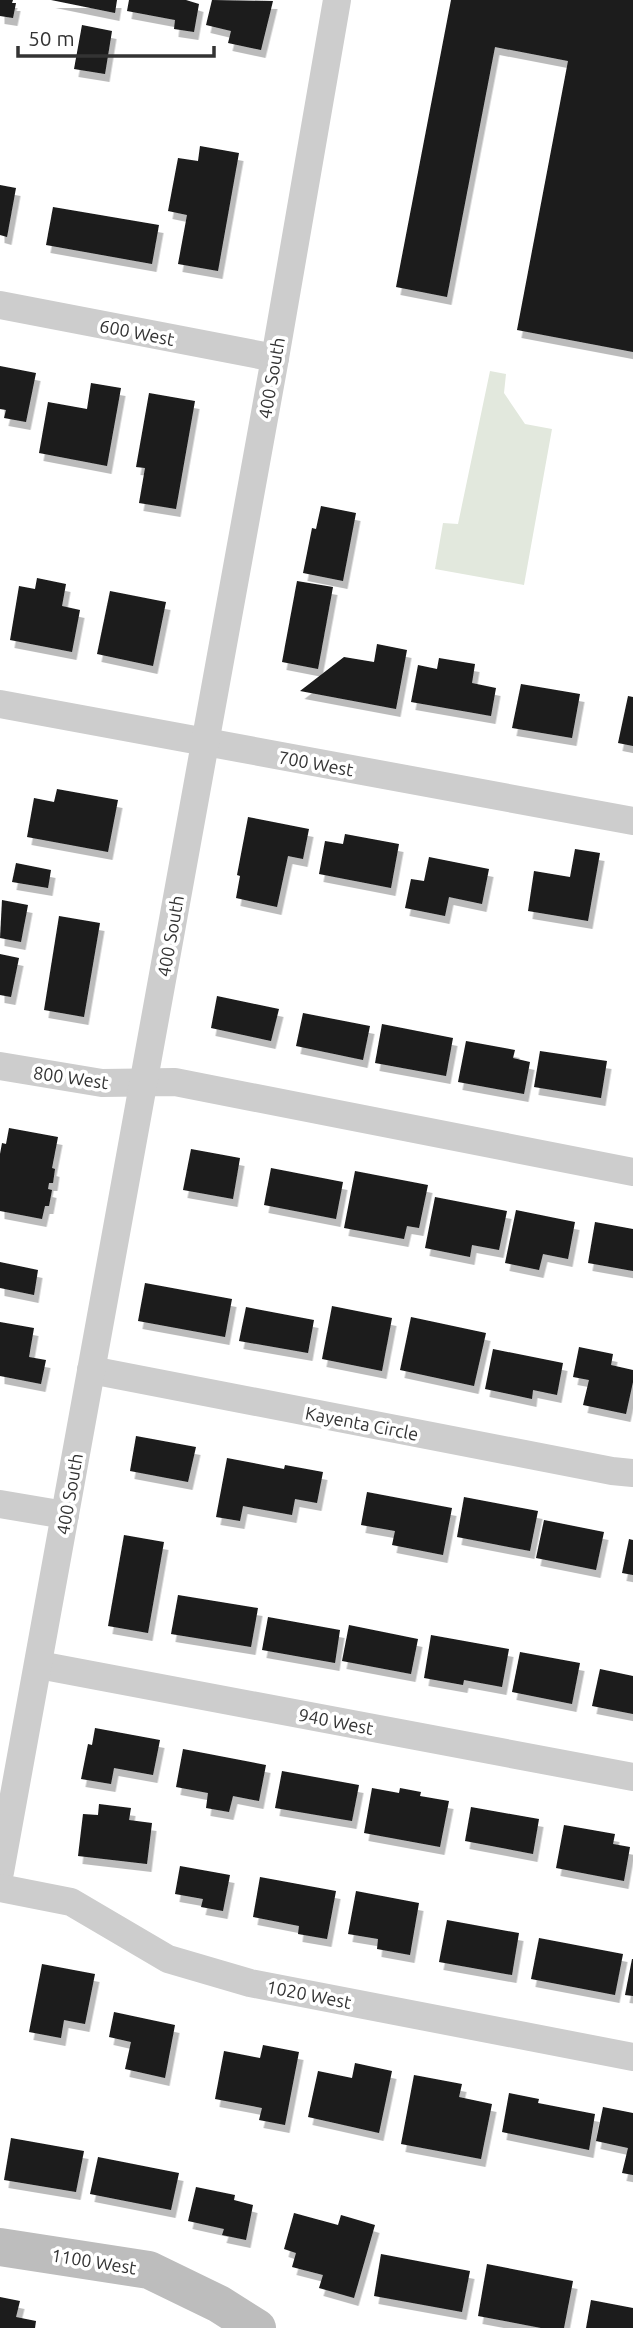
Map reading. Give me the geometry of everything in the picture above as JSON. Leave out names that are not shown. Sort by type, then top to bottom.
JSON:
[{"type":"street","name":"400 South","points":[[0,1872],[275,358],[337,0]]},
{"type":"street","name":"600 West","points":[[0,305],[275,358]]},
{"type":"street","name":"700 West","points":[[0,704],[633,821]]},
{"type":"street","name":"800 West","points":[[0,1066],[102,1083],[143,1082]]},
{"type":"street","points":[[143,1082],[181,1083],[633,1172]]},
{"type":"street","name":"Kayenta Circle","points":[[91,1370],[633,1473]]},
{"type":"street","points":[[0,1504],[65,1515]]},
{"type":"street","name":"940 West","points":[[39,1665],[633,1777]]},
{"type":"street","name":"1020 West","points":[[0,1888],[71,1902],[168,1959],[250,1983],[633,2057]]},
{"type":"street","name":"1100 West","points":[[0,2246],[149,2270],[219,2304],[257,2328]]},
{"type":"shaded area","points":[[490,371],[506,374],[504,393],[525,424],[552,429],[524,585],[435,569],[443,523],[458,524]]},
{"type":"building","points":[[0,0],[13,0],[12,3],[16,3],[13,18],[0,16]]},
{"type":"building","points":[[51,0],[117,0],[115,13]]},
{"type":"building","points":[[129,0],[186,0],[199,4],[194,32],[174,29],[175,20],[127,11]]},
{"type":"building","points":[[212,0],[273,1],[261,50],[228,43],[231,31],[206,25]]},
{"type":"building","points":[[451,0],[633,0],[633,352],[517,330],[568,61],[495,47],[447,297],[396,287]]},
{"type":"building","points":[[82,25],[112,31],[105,74],[74,69]]},
{"type":"building","points":[[200,146],[239,153],[218,271],[178,264],[187,215],[168,211],[178,158],[198,161]]},
{"type":"building","points":[[0,185],[16,188],[7,237],[0,235]]},
{"type":"building","points":[[53,207],[159,225],[152,264],[46,245]]},
{"type":"building","points":[[0,366],[36,373],[26,422],[4,418],[6,410],[0,409]]},
{"type":"building","points":[[91,383],[121,388],[107,466],[39,453],[48,402],[87,409]]},
{"type":"building","points":[[149,393],[195,401],[176,509],[139,503],[145,468],[136,467]]},
{"type":"building","points":[[321,506],[356,513],[343,581],[303,573],[312,528],[316,529]]},
{"type":"building","points":[[37,578],[66,584],[62,606],[80,610],[72,652],[10,640],[19,586],[35,589]]},
{"type":"building","points":[[297,581],[333,587],[318,669],[282,662]]},
{"type":"building","points":[[110,591],[166,602],[153,666],[97,654]]},
{"type":"building","points":[[377,644],[407,650],[396,709],[300,691],[344,657],[374,662]]},
{"type":"building","points":[[439,658],[475,664],[472,683],[496,688],[491,716],[411,702],[418,665],[437,669]]},
{"type":"building","points":[[521,684],[580,694],[572,738],[512,728]]},
{"type":"building","points":[[628,696],[633,697],[633,746],[618,743]]},
{"type":"building","points":[[57,789],[118,800],[108,852],[27,837],[34,798],[54,802]]},
{"type":"building","points":[[248,817],[309,829],[303,859],[288,856],[277,907],[236,898],[240,876],[237,875]]},
{"type":"building","points":[[345,834],[399,844],[391,888],[319,874],[325,841],[343,844]]},
{"type":"building","points":[[575,849],[600,853],[588,921],[528,911],[534,871],[570,877]]},
{"type":"building","points":[[429,857],[489,869],[482,904],[449,897],[445,916],[405,908],[411,879],[424,881]]},
{"type":"building","points":[[16,863],[51,870],[48,888],[12,882]]},
{"type":"building","points":[[2,900],[28,905],[21,942],[0,938]]},
{"type":"building","points":[[59,916],[100,923],[84,1017],[44,1010]]},
{"type":"building","points":[[0,954],[19,958],[11,997],[0,995]]},
{"type":"building","points":[[217,996],[279,1009],[271,1041],[211,1028]]},
{"type":"building","points":[[303,1013],[370,1026],[363,1060],[296,1046]]},
{"type":"building","points":[[382,1024],[453,1038],[446,1076],[375,1063]]},
{"type":"building","points":[[466,1041],[515,1050],[513,1058],[530,1062],[524,1094],[458,1082]]},
{"type":"building","points":[[540,1051],[607,1061],[601,1098],[534,1087]]},
{"type":"building","points":[[9,1128],[58,1137],[52,1168],[55,1169],[53,1183],[49,1183],[48,1189],[52,1190],[49,1206],[45,1206],[42,1219],[0,1211],[0,1154],[2,1143],[6,1144]]},
{"type":"building","points":[[191,1149],[240,1158],[233,1199],[183,1190]]},
{"type":"building","points":[[271,1168],[343,1182],[336,1219],[264,1205]]},
{"type":"building","points":[[355,1171],[428,1185],[419,1228],[407,1226],[404,1239],[344,1228]]},
{"type":"building","points":[[435,1197],[507,1211],[499,1250],[472,1245],[470,1257],[425,1248]]},
{"type":"building","points":[[516,1210],[575,1222],[568,1259],[543,1254],[539,1270],[505,1263]]},
{"type":"building","points":[[595,1222],[633,1229],[633,1271],[588,1263]]},
{"type":"building","points":[[0,1262],[38,1270],[34,1295],[0,1288]]},
{"type":"building","points":[[145,1283],[232,1299],[225,1337],[138,1321]]},
{"type":"building","points":[[332,1306],[392,1318],[382,1371],[322,1359]]},
{"type":"building","points":[[246,1307],[314,1320],[308,1353],[239,1341]]},
{"type":"building","points":[[411,1317],[486,1333],[474,1386],[400,1370]]},
{"type":"building","points":[[0,1322],[34,1328],[29,1357],[46,1360],[41,1384],[0,1376]]},
{"type":"building","points":[[579,1347],[613,1354],[611,1365],[633,1370],[626,1414],[583,1405],[589,1380],[573,1377]]},
{"type":"building","points":[[493,1349],[563,1363],[557,1395],[533,1390],[532,1399],[485,1389]]},
{"type":"building","points":[[136,1436],[196,1447],[188,1482],[130,1471]]},
{"type":"building","points":[[227,1458],[284,1469],[285,1465],[323,1472],[317,1503],[295,1499],[292,1515],[243,1506],[240,1521],[216,1517]]},
{"type":"building","points":[[367,1492],[452,1508],[443,1555],[392,1545],[395,1531],[361,1525]]},
{"type":"building","points":[[464,1497],[538,1511],[530,1551],[457,1537]]},
{"type":"building","points":[[544,1520],[604,1532],[596,1570],[536,1558]]},
{"type":"building","points":[[124,1535],[164,1542],[148,1633],[108,1626]]},
{"type":"building","points":[[629,1539],[633,1540],[633,1575],[622,1573]]},
{"type":"building","points":[[178,1595],[258,1608],[251,1647],[171,1634]]},
{"type":"building","points":[[268,1617],[340,1630],[335,1663],[262,1650]]},
{"type":"building","points":[[349,1625],[418,1639],[411,1674],[342,1661]]},
{"type":"building","points":[[431,1635],[509,1649],[502,1687],[464,1680],[463,1685],[424,1678]]},
{"type":"building","points":[[520,1652],[580,1663],[572,1704],[512,1692]]},
{"type":"building","points":[[600,1669],[633,1676],[633,1714],[592,1706]]},
{"type":"building","points":[[95,1728],[160,1740],[153,1775],[114,1768],[111,1784],[81,1779],[88,1744],[92,1745]]},
{"type":"building","points":[[183,1749],[266,1765],[259,1801],[233,1796],[229,1812],[206,1808],[208,1793],[176,1787]]},
{"type":"building","points":[[282,1771],[359,1785],[352,1821],[275,1808]]},
{"type":"building","points":[[372,1788],[399,1793],[400,1788],[421,1792],[420,1796],[449,1801],[440,1847],[364,1833]]},
{"type":"building","points":[[99,1804],[131,1808],[129,1820],[152,1823],[147,1864],[78,1856],[83,1814],[98,1815]]},
{"type":"building","points":[[471,1807],[539,1819],[533,1854],[465,1841]]},
{"type":"building","points":[[564,1825],[615,1834],[613,1844],[630,1847],[624,1881],[556,1868]]},
{"type":"building","points":[[180,1866],[230,1875],[223,1911],[201,1907],[203,1899],[175,1894]]},
{"type":"building","points":[[260,1877],[336,1891],[327,1939],[298,1934],[299,1926],[253,1917]]},
{"type":"building","points":[[356,1891],[419,1903],[410,1955],[377,1949],[378,1939],[348,1934]]},
{"type":"building","points":[[447,1920],[519,1933],[512,1975],[439,1962]]},
{"type":"building","points":[[539,1938],[623,1954],[615,1995],[531,1979]]},
{"type":"building","points":[[633,1959],[633,1996],[625,1995]]},
{"type":"building","points":[[42,1964],[95,1974],[85,2024],[64,2020],[61,2038],[29,2032]]},
{"type":"building","points":[[114,2012],[175,2025],[165,2078],[125,2069],[131,2042],[109,2037]]},
{"type":"building","points":[[263,2045],[299,2052],[285,2125],[259,2120],[262,2108],[215,2099],[224,2051],[260,2058]]},
{"type":"building","points":[[355,2063],[392,2071],[379,2133],[308,2117],[318,2071],[352,2078]]},
{"type":"building","points":[[414,2075],[462,2084],[459,2097],[492,2104],[481,2159],[401,2144]]},
{"type":"building","points":[[509,2093],[539,2099],[538,2103],[595,2114],[589,2150],[502,2132]]},
{"type":"building","points":[[603,2107],[633,2113],[633,2175],[622,2173],[628,2148],[596,2141]]},
{"type":"building","points":[[11,2138],[84,2151],[76,2192],[4,2180]]},
{"type":"building","points":[[98,2157],[179,2173],[171,2210],[90,2194]]},
{"type":"building","points":[[196,2187],[235,2195],[234,2200],[253,2205],[246,2240],[222,2235],[224,2229],[188,2221]]},
{"type":"building","points":[[294,2213],[338,2225],[341,2215],[375,2225],[354,2298],[319,2288],[323,2275],[292,2267],[296,2253],[284,2249]]},
{"type":"building","points":[[381,2254],[470,2271],[462,2312],[374,2296]]},
{"type":"building","points":[[487,2264],[573,2281],[564,2328],[541,2328],[478,2316]]},
{"type":"building","points":[[0,2297],[20,2301],[16,2317],[36,2321],[35,2328],[0,2328]]},
{"type":"building","points":[[591,2300],[633,2308],[633,2328],[586,2328]]}]
